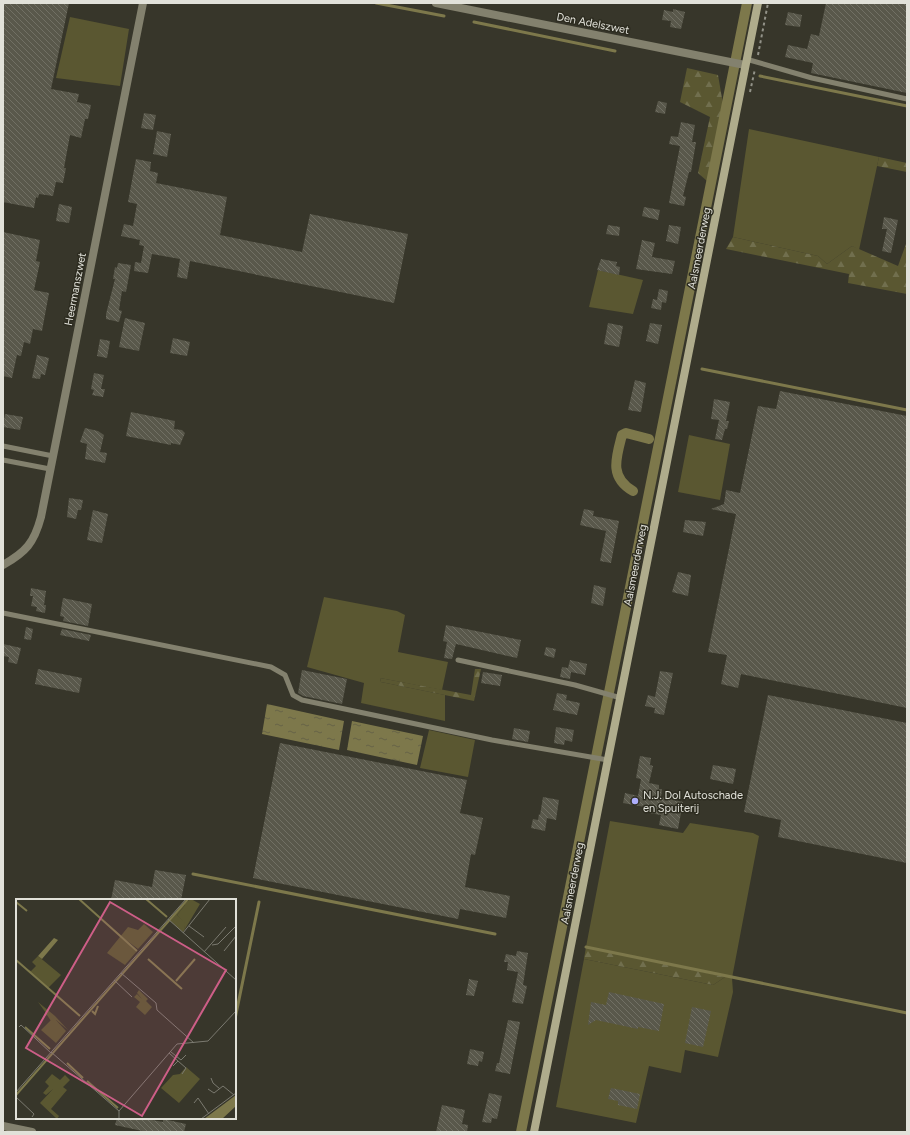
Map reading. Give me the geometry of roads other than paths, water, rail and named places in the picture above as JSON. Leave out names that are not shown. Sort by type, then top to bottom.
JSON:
[{"type":"street","name":"Heermanszwet","points":[[3,565],[25,550],[36,535],[143,3]]},
{"type":"street","name":"Den Adelszwet","points":[[436,3],[732,62],[746,62]]},
{"type":"street","name":"Aalsmeerderweg","points":[[534,1132],[605,759],[620,698],[758,3]]},
{"type":"street","points":[[3,1126],[32,1132]]},
{"type":"lane","points":[[746,62],[907,99]]},
{"type":"lane","points":[[3,446],[53,456]]},
{"type":"lane","points":[[3,460],[50,469]]},
{"type":"lane","points":[[3,613],[271,667],[285,675],[293,695],[302,700],[492,740],[605,759]]},
{"type":"lane","points":[[458,660],[575,685],[620,698]]},
{"type":"water","points":[[267,704],[344,721],[339,750],[262,734]]},
{"type":"water","points":[[352,721],[423,736],[417,765],[347,750]]},
{"type":"waterway","points":[[376,3],[444,16]]},
{"type":"waterway","points":[[521,1132],[747,3]]},
{"type":"waterway","points":[[474,22],[615,51]]},
{"type":"waterway","points":[[760,76],[907,106]]},
{"type":"waterway","points":[[702,369],[907,410]]},
{"type":"waterway","points":[[633,491],[625,486],[617,473],[616,466],[622,435],[626,433],[649,439]]},
{"type":"waterway","points":[[193,874],[495,934]]},
{"type":"waterway","points":[[236,1014],[259,902]]},
{"type":"waterway","points":[[586,947],[907,1013]]},
{"type":"place","name":"N.J. Dol Autoschade en Spuiterij","points":[[635,801]]}]
